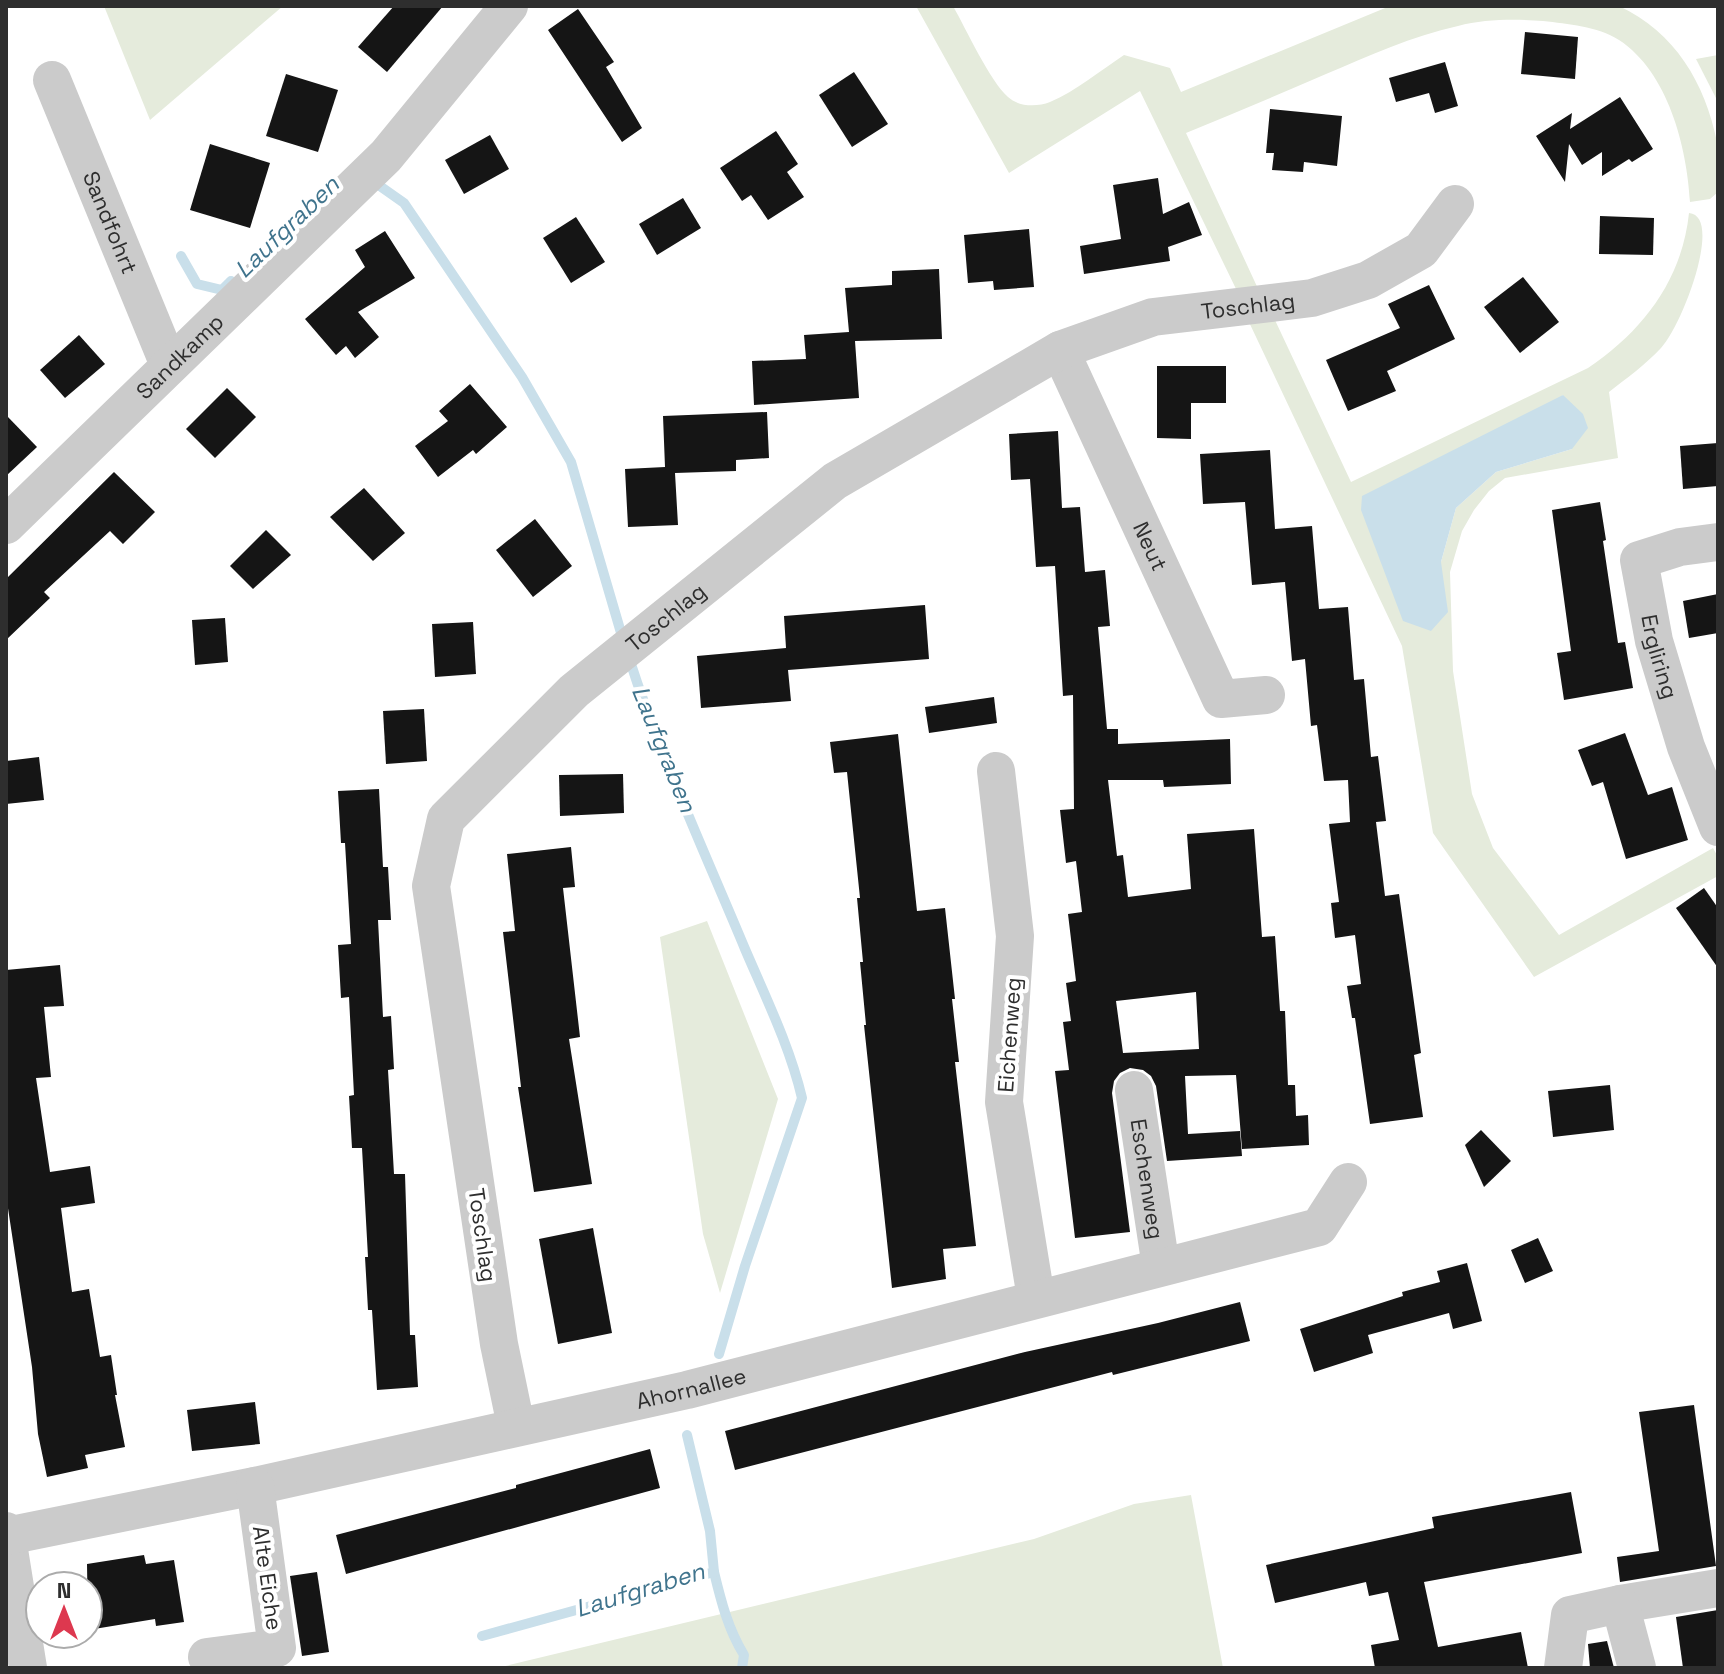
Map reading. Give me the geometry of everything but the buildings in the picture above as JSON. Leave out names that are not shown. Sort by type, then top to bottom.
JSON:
[{"type":"street","name":"Sandkamp","points":[[6,525],[386,156],[509,6]]},
{"type":"street","name":"Sandfohrt","points":[[52,80],[169,365]]},
{"type":"street","name":"Toschlag","points":[[516,1426],[499,1344],[431,886],[446,819],[574,691],[835,481],[1060,350],[1153,317],[1312,298],[1368,280],[1421,250],[1455,204]]},
{"type":"street","name":"Neut","points":[[1060,350],[1221,699],[1266,695]]},
{"type":"street","name":"Ergliring","points":[[1718,542],[1680,547],[1639,560],[1654,641],[1686,747],[1718,827]]},
{"type":"street","name":"Eichenweg","points":[[996,771],[1015,936],[1004,1102],[1036,1298]]},
{"type":"street","name":"Eschenweg","points":[[1134,1090],[1161,1267]]},
{"type":"street","name":"Ahornallee","points":[[6,1533],[255,1486],[687,1390],[1319,1227],[1348,1182]]},
{"type":"street","name":"Alte Eiche","points":[[207,1657],[277,1648],[255,1486]]},
{"type":"street","points":[[6,1533],[28,1668]]},
{"type":"street","points":[[1563,1668],[1570,1615],[1718,1588]]},
{"type":"street","points":[[1620,1604],[1637,1668]]},
{"type":"green space","points":[[104,6],[283,6],[150,120]]},
{"type":"green space","points":[[916,6],[953,6],[986,67],[1008,97],[1017,103],[1040,105],[1069,92],[1124,55],[1170,68],[1181,92],[1390,6],[1619,6],[1656,30],[1671,45],[1695,80],[1712,120],[1717,142],[1718,192],[1710,199],[1690,202],[1685,158],[1672,112],[1650,71],[1619,40],[1592,29],[1543,21],[1500,20],[1468,24],[1391,47],[1186,133],[1260,293],[1238,293],[1140,91],[1009,173]]},
{"type":"green space","points":[[1718,55],[1718,102],[1696,59]]},
{"type":"green space","points":[[1689,213],[1699,219],[1701,251],[1679,318],[1661,348],[1609,392],[1618,458],[1505,478],[1489,491],[1474,510],[1462,531],[1450,572],[1453,671],[1472,794],[1493,848],[1559,935],[1713,848],[1718,857],[1718,876],[1534,977],[1433,833],[1402,646],[1248,320],[1274,318],[1351,482],[1588,368],[1626,338],[1656,302],[1678,260]],"holes":[[[1563,395],[1572,449],[1496,472],[1456,508],[1441,562],[1404,621],[1384,566]]]},
{"type":"green space","points":[[707,921],[778,1099],[720,1293],[703,1234],[660,937]]},
{"type":"green space","points":[[1191,1495],[1223,1668],[497,1668],[1034,1539],[1134,1504]]},
{"type":"water","points":[[1563,395],[1583,414],[1588,428],[1572,449],[1496,472],[1456,508],[1441,562],[1448,612],[1431,631],[1403,621],[1361,510],[1362,496]]},
{"type":"waterway","name":"Laufgraben","points":[[377,184],[404,203],[522,377],[571,462],[624,643]]},
{"type":"waterway","name":"Laufgraben","points":[[181,256],[197,284],[222,290],[231,281]]},
{"type":"waterway","name":"Laufgraben","points":[[629,658],[669,769],[784,1041],[802,1098],[745,1266],[719,1354]]},
{"type":"waterway","name":"Laufgraben","points":[[482,1636],[714,1572],[710,1531],[687,1435]]},
{"type":"waterway","points":[[714,1572],[729,1625],[744,1655],[742,1668]]}]
